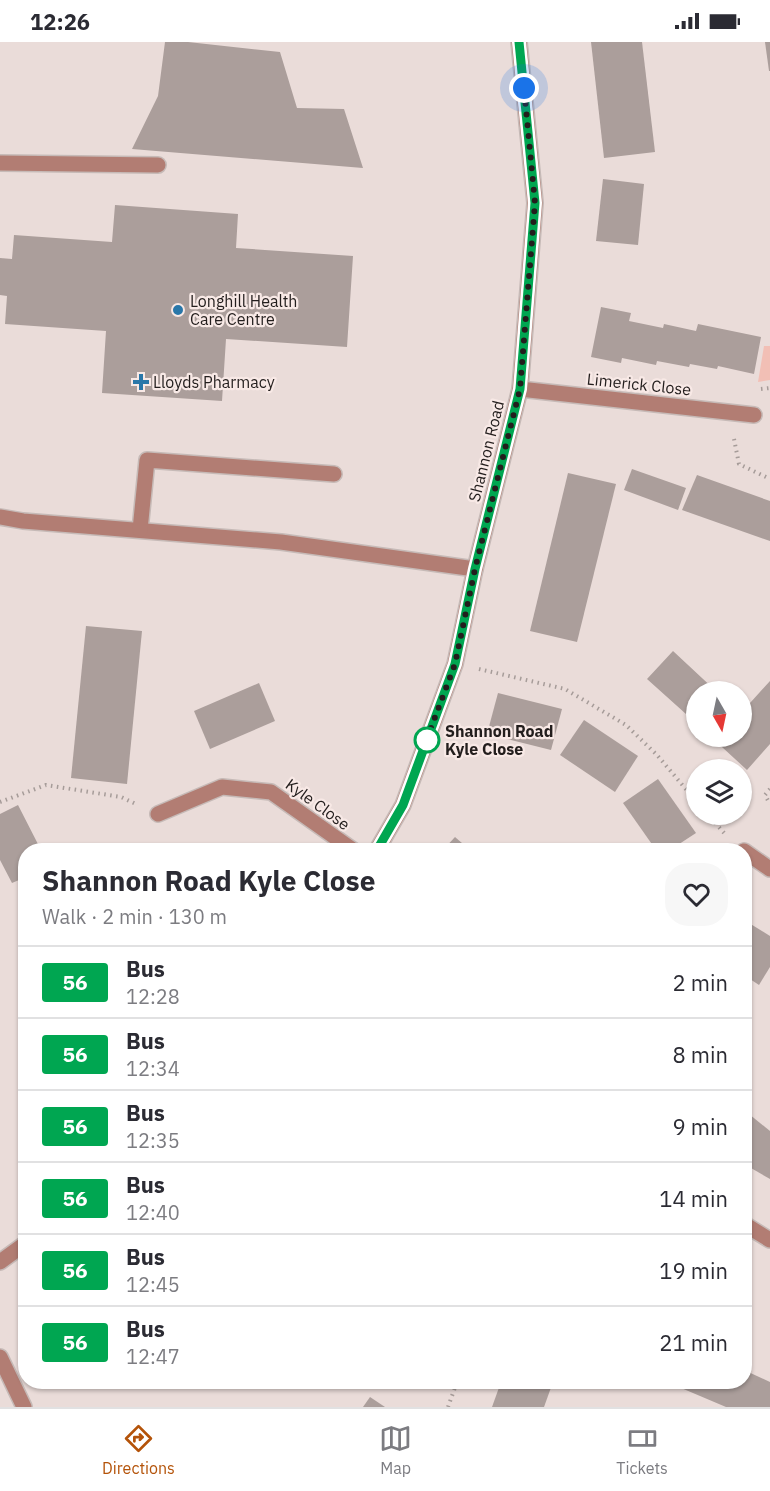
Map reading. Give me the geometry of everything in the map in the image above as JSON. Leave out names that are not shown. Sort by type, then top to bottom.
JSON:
[{"type":"street","name":"Shannon Road","points":[[381,843],[403,805],[455,664],[475,569],[520,389],[535,203],[519,42]]},
{"type":"street","points":[[0,163],[158,165]]},
{"type":"street","name":"Limerick Close","points":[[520,389],[754,415]]},
{"type":"street","points":[[140,530],[147,460],[334,474]]},
{"type":"street","points":[[0,517],[23,521],[281,542],[475,569]]},
{"type":"street","name":"Kyle Close","points":[[158,814],[222,787],[271,792],[343,843]]},
{"type":"street","points":[[752,857],[770,869]]},
{"type":"street","points":[[752,1229],[770,1240]]},
{"type":"street","points":[[0,1262],[18,1249]]},
{"type":"street","points":[[0,1357],[24,1407]]},
{"type":"path","points":[[455,664],[565,689],[626,725],[657,755],[686,789]]},
{"type":"path","points":[[0,802],[46,785],[122,797],[158,814]]},
{"type":"path","points":[[770,789],[765,795],[770,804]]},
{"type":"path","points":[[718,825],[735,843]]},
{"type":"path","points":[[448,1407],[454,1389]]},
{"type":"shaded area","points":[[764,346],[770,346],[770,380],[758,382]]},
{"type":"building","points":[[165,42],[188,42],[280,52],[297,108],[344,109],[363,168],[132,149],[158,96]]},
{"type":"building","points":[[591,42],[642,42],[655,152],[604,158]]},
{"type":"building","points":[[765,42],[770,42],[770,71],[769,71]]},
{"type":"building","points":[[603,179],[644,184],[638,245],[596,241]]},
{"type":"building","name":"Longhill Health Care Centre","points":[[115,205],[238,214],[236,248],[353,256],[347,347],[226,339],[222,401],[102,393],[106,331],[5,324],[7,296],[0,295],[0,258],[12,259],[14,235],[112,242]]},
{"type":"building","points":[[601,307],[631,313],[629,321],[663,328],[664,324],[696,331],[698,324],[761,337],[754,374],[718,366],[717,369],[690,364],[689,367],[657,361],[656,365],[622,358],[621,363],[591,357]]},
{"type":"building","points":[[632,469],[686,488],[678,510],[624,490]]},
{"type":"building","points":[[568,473],[616,484],[577,642],[530,631]]},
{"type":"building","points":[[697,475],[770,501],[770,541],[682,510]]},
{"type":"building","points":[[86,626],[142,631],[127,784],[71,778]]},
{"type":"building","points":[[673,651],[705,681],[686,681],[686,714],[647,679]]},
{"type":"building","points":[[770,681],[770,744],[752,764],[752,759],[735,759],[722,747],[752,747],[752,701]]},
{"type":"building","points":[[259,683],[275,721],[210,749],[194,711]]},
{"type":"building","points":[[498,693],[562,709],[551,750],[487,734]]},
{"type":"building","points":[[584,720],[638,756],[615,792],[560,755]]},
{"type":"building","points":[[658,779],[686,819],[686,825],[690,825],[696,833],[681,843],[651,843],[623,803]]},
{"type":"building","points":[[18,805],[37,843],[18,843],[18,880],[12,883],[0,860],[0,814]]},
{"type":"building","points":[[455,837],[462,843],[449,843]]},
{"type":"building","points":[[752,925],[770,936],[770,967],[759,985],[752,980]]},
{"type":"building","points":[[752,1116],[770,1131],[770,1179],[752,1169]]},
{"type":"building","points":[[752,1374],[770,1382],[770,1407],[726,1407],[684,1389],[752,1389]]},
{"type":"building","points":[[498,1389],[550,1389],[544,1407],[492,1407]]},
{"type":"building","points":[[370,1397],[385,1407],[363,1407]]},
{"type":"bus line","name":"56","points":[[381,843],[403,805],[455,664],[475,569],[520,389],[535,203],[519,42]]},
{"type":"place","name":"Longhill Health Care Centre","points":[[178,310]]},
{"type":"place","name":"Lloyds Pharmacy","points":[[141,382]]},
{"type":"place","name":"Shannon Road Kyle Close","points":[[427,740]]},
{"type":"route","points":[[427,740],[425,744],[455,664],[475,569],[520,389],[535,203],[524,88]]}]
